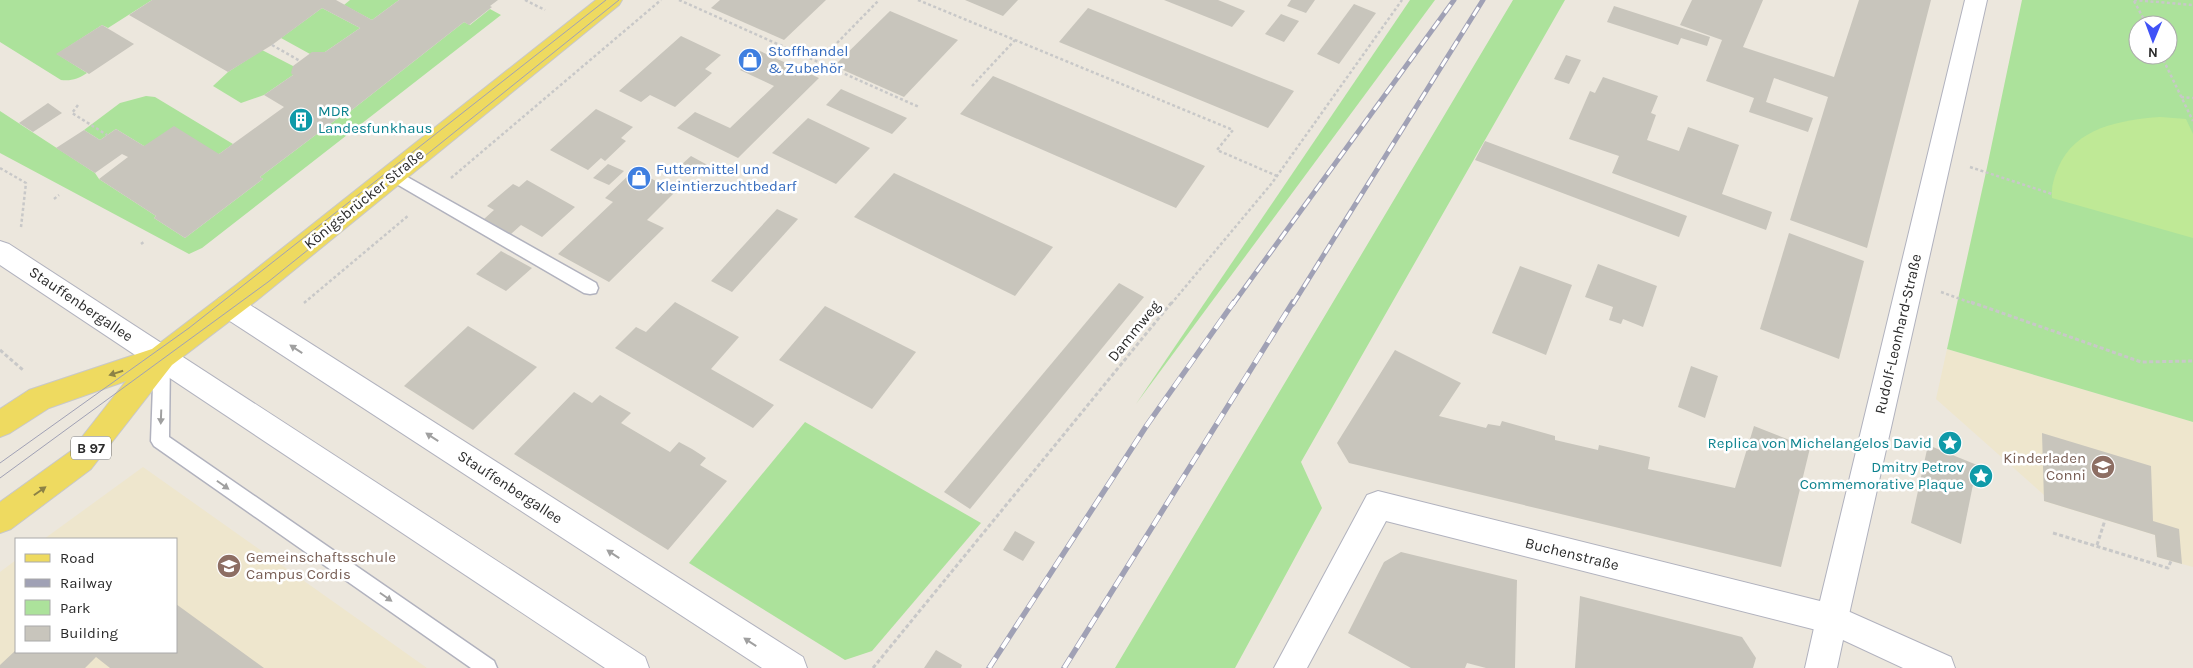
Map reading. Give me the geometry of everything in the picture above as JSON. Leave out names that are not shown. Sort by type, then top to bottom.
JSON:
[{"type":"main road","name":"Königsbrücker Straße","points":[[0,519],[82,460],[162,357],[394,176],[611,0]]},
{"type":"main road","name":"Königsbrücker Straße","points":[[0,424],[39,399],[162,357]]},
{"type":"street","name":"Rudolf-Leonhard-Straße","points":[[1821,668],[1976,0]]},
{"type":"street","name":"Stauffenbergallee","points":[[8,256],[633,668]]},
{"type":"street","name":"Stauffenbergallee","points":[[229,306],[791,668]]},
{"type":"street","name":"Buchenstraße","points":[[1290,668],[1378,505],[1832,619],[1938,668]]},
{"type":"lane","points":[[394,176],[590,288]]},
{"type":"lane","points":[[162,357],[160,441],[487,668]]},
{"type":"path","points":[[525,0],[545,10]]},
{"type":"path","points":[[304,303],[661,0]]},
{"type":"path","points":[[679,0],[919,107]]},
{"type":"path","points":[[836,43],[879,0]]},
{"type":"path","points":[[918,0],[1233,130],[1217,150],[1277,176]]},
{"type":"path","name":"Dammweg","points":[[872,668],[1277,176],[1402,0]]},
{"type":"path","points":[[2134,0],[2193,5]]},
{"type":"path","points":[[2134,0],[2141,15]]},
{"type":"path","points":[[972,86],[1016,40]]},
{"type":"path","points":[[272,44],[300,61]]},
{"type":"path","points":[[2166,65],[2193,121]]},
{"type":"path","points":[[2180,97],[2193,98]]},
{"type":"path","points":[[78,105],[72,113],[107,135]]},
{"type":"path","points":[[1939,158],[2052,194]]},
{"type":"path","points":[[0,168],[26,183],[8,256]]},
{"type":"path","points":[[54,199],[59,195]]},
{"type":"path","points":[[141,244],[145,241]]},
{"type":"path","points":[[1910,281],[2141,362],[2193,361]]},
{"type":"path","points":[[0,350],[24,369]]},
{"type":"path","points":[[2097,545],[2105,520]]},
{"type":"path","points":[[2053,533],[2168,568],[2171,561]]},
{"type":"shaded area","name":"Kinderladen Conni","points":[[1947,349],[2193,422],[2193,567],[2157,557],[2155,535],[2044,501],[2044,495],[1936,399]]},
{"type":"shaded area","name":"Gemeinschaftsschule Campus Cordis","points":[[143,467],[427,668],[0,668],[0,572],[15,561],[15,653],[178,653],[178,538],[45,538]]},
{"type":"green space","points":[[0,0],[152,0],[108,28],[102,25],[57,54],[87,73],[75,79],[61,80],[0,42]]},
{"type":"green space","points":[[350,0],[399,0],[372,20],[344,5]]},
{"type":"green space","points":[[1410,0],[1435,0],[1136,404]]},
{"type":"green space","points":[[1513,0],[1565,0],[1301,462],[1322,508],[1235,668],[1115,668]]},
{"type":"green space","points":[[2022,0],[2193,0],[2193,422],[1947,349]]},
{"type":"green space","points":[[322,8],[360,28],[325,52],[310,54],[281,38]]},
{"type":"green space","points":[[490,9],[501,15],[202,248],[189,254],[0,153],[0,111],[95,173],[99,179],[156,216],[154,218],[185,238],[263,179],[260,177],[346,112],[348,113],[464,22],[470,25]]},
{"type":"green space","points":[[262,50],[293,66],[293,75],[264,95],[241,103],[213,86],[228,72]]},
{"type":"green space","points":[[146,96],[155,97],[233,144],[219,154],[144,146],[116,129],[100,140],[84,130],[120,103]]},
{"type":"green space","points":[[2160,117],[2186,119],[2193,134],[2193,238],[2052,198],[2053,183],[2058,168],[2066,154],[2076,143],[2101,128],[2130,120]]},
{"type":"green space","points":[[805,422],[981,523],[872,651],[845,660],[689,563]]},
{"type":"building","name":"MDR Landesfunkhaus","points":[[152,0],[336,0],[372,20],[399,0],[498,0],[469,25],[464,22],[348,113],[346,112],[260,177],[263,179],[185,238],[154,218],[156,216],[99,179],[128,157],[122,154],[95,173],[56,148],[84,130],[100,140],[116,129],[144,146],[174,126],[219,154],[284,107],[264,95],[293,75],[291,73],[293,66],[312,52],[325,52],[360,28],[322,8],[272,45],[228,72],[129,15]]},
{"type":"building","points":[[720,0],[826,0],[784,40],[711,8]]},
{"type":"building","points":[[965,0],[1018,0],[1003,16]]},
{"type":"building","points":[[1164,0],[1218,0],[1245,11],[1232,27]]},
{"type":"building","points":[[1291,0],[1315,0],[1306,13],[1287,6]]},
{"type":"building","points":[[1692,0],[1763,0],[1743,47],[1834,77],[1859,0],[1931,0],[1867,248],[1790,220],[1828,97],[1774,78],[1766,102],[1813,118],[1808,132],[1749,112],[1754,98],[1706,81],[1722,40],[1680,25]]},
{"type":"building","points":[[1354,4],[1376,13],[1339,64],[1317,54]]},
{"type":"building","points":[[1614,6],[1710,37],[1707,46],[1681,38],[1678,45],[1607,22]]},
{"type":"building","points":[[1088,8],[1294,91],[1268,128],[1059,42]]},
{"type":"building","points":[[890,11],[958,40],[904,97],[834,66]]},
{"type":"building","points":[[1281,14],[1299,21],[1284,42],[1265,34]]},
{"type":"building","points":[[102,25],[134,44],[89,74],[56,54]]},
{"type":"building","points":[[681,36],[721,55],[705,69],[712,73],[675,107],[650,95],[641,102],[619,91]]},
{"type":"building","points":[[760,51],[819,78],[738,158],[677,128],[695,112],[730,128],[774,86],[740,70]]},
{"type":"building","points":[[1566,55],[1581,60],[1569,84],[1554,79]]},
{"type":"building","points":[[993,76],[1205,166],[1176,208],[960,114]]},
{"type":"building","points":[[1603,77],[1658,96],[1651,113],[1656,115],[1647,140],[1679,151],[1688,127],[1739,145],[1722,194],[1772,212],[1766,230],[1612,173],[1619,156],[1569,139],[1590,91],[1595,93]]},
{"type":"building","points":[[841,89],[907,118],[892,134],[826,105]]},
{"type":"building","points":[[48,103],[62,113],[33,132],[19,123]]},
{"type":"building","points":[[596,109],[633,127],[621,138],[626,141],[605,161],[601,158],[588,170],[550,150]]},
{"type":"building","points":[[808,118],[870,148],[836,184],[772,153]]},
{"type":"building","points":[[1485,141],[1687,216],[1679,237],[1475,160]]},
{"type":"building","points":[[691,156],[713,168],[704,176],[681,165]]},
{"type":"building","points":[[608,164],[624,171],[609,185],[593,178]]},
{"type":"building","points":[[634,170],[676,191],[647,220],[664,228],[609,282],[558,254],[613,202],[605,198]]},
{"type":"building","points":[[894,173],[1053,247],[1015,296],[854,217]]},
{"type":"building","points":[[527,180],[575,207],[542,237],[521,225],[511,234],[484,219],[494,210],[487,206],[513,184],[519,187]]},
{"type":"building","points":[[777,209],[798,219],[732,292],[711,281]]},
{"type":"building","points":[[1789,233],[1864,261],[1839,359],[1760,329]]},
{"type":"building","points":[[501,251],[532,268],[506,291],[476,274]]},
{"type":"building","points":[[1598,264],[1657,286],[1643,327],[1623,319],[1621,324],[1609,320],[1613,307],[1585,297]]},
{"type":"building","points":[[1520,266],[1572,285],[1546,355],[1492,333]]},
{"type":"building","points":[[1119,283],[1144,297],[970,509],[944,492]]},
{"type":"building","points":[[675,302],[739,337],[711,369],[774,405],[753,428],[615,348],[636,327],[646,332]]},
{"type":"building","points":[[825,306],[916,352],[872,409],[779,360]]},
{"type":"building","points":[[468,326],[537,367],[473,430],[404,386]]},
{"type":"building","points":[[1395,350],[1461,383],[1439,416],[1486,428],[1488,424],[1500,426],[1502,421],[1555,436],[1555,440],[1598,450],[1599,445],[1650,457],[1648,469],[1735,488],[1754,426],[1810,448],[1781,567],[1349,463],[1337,443]]},
{"type":"building","points":[[1691,366],[1718,376],[1705,418],[1678,407]]},
{"type":"building","points":[[574,392],[592,403],[600,395],[631,413],[621,423],[670,452],[679,442],[692,449],[706,458],[700,465],[727,481],[668,550],[514,454]]},
{"type":"building","points":[[2042,433],[2151,466],[2153,521],[2179,529],[2182,564],[2157,557],[2155,535],[2044,501]]},
{"type":"building","points":[[1928,445],[1977,465],[1961,544],[1911,523]]},
{"type":"building","points":[[1015,531],[1035,542],[1023,561],[1003,550]]},
{"type":"building","points":[[1401,552],[1517,580],[1515,668],[1486,668],[1467,663],[1465,668],[1411,668],[1348,633],[1384,562]]},
{"type":"building","points":[[1580,596],[1742,637],[1756,658],[1753,668],[1575,668]]},
{"type":"building","points":[[178,605],[264,668],[110,668],[96,657],[85,668],[0,668],[0,665],[15,651],[15,653],[178,653]]},
{"type":"building","points":[[936,650],[962,665],[961,668],[924,668]]},
{"type":"tram line","points":[[0,463],[189,328],[606,0]]},
{"type":"tram line","points":[[0,478],[268,282],[619,0]]},
{"type":"railway","points":[[1233,304],[1454,0]]},
{"type":"railway","points":[[1293,304],[1483,0]]},
{"type":"railway","points":[[989,668],[1147,425],[1234,302]]},
{"type":"railway","points":[[1064,668],[1293,302]]},
{"type":"place","name":"Stoffhandel & Zubehör","points":[[750,60]]},
{"type":"place","name":"MDR Landesfunkhaus","points":[[301,120]]},
{"type":"place","name":"Futtermittel und Kleintierzuchtbedarf","points":[[639,178]]},
{"type":"place","name":"Replica von Michelangelos David","points":[[1950,443]]},
{"type":"place","name":"Kinderladen Conni","points":[[2103,467]]},
{"type":"place","name":"Dmitry Petrov Commemorative Plaque","points":[[1981,476]]},
{"type":"place","name":"Gemeinschaftsschule Campus Cordis","points":[[229,566]]}]
